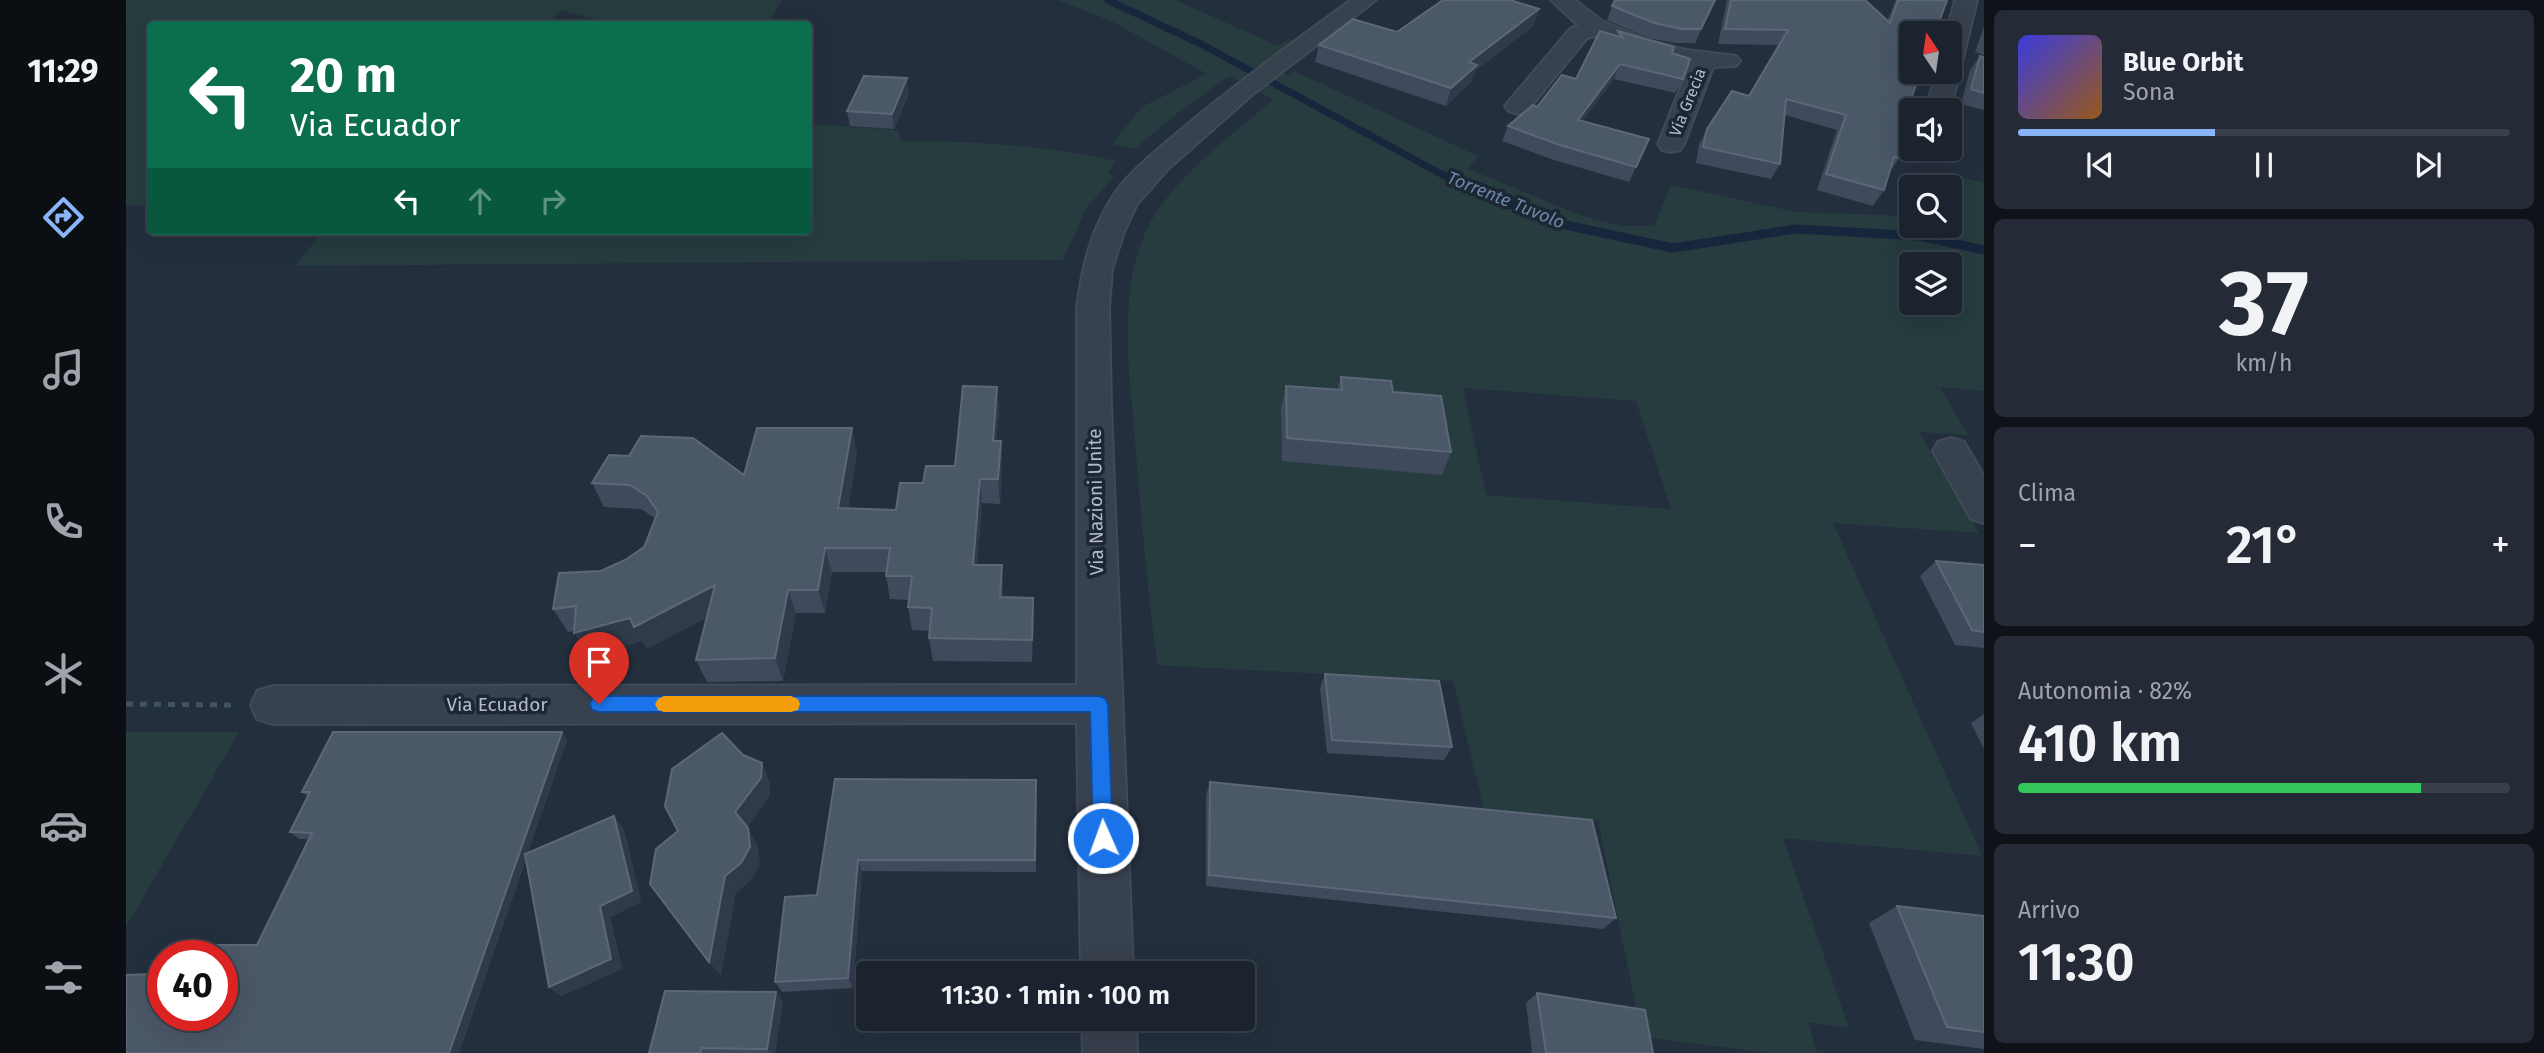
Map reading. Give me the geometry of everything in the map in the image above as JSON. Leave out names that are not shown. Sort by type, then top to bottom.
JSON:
[{"type":"street","name":"Via Nazioni Unite","points":[[1107,961],[1099,704],[1093,307],[1097,270],[1109,232],[1124,201],[1158,163],[1244,89],[1365,0]]},
{"type":"street","points":[[1562,0],[1571,12],[1597,29]]},
{"type":"street","points":[[1962,45],[1971,15]]},
{"type":"street","points":[[1518,106],[1579,33],[1597,29]]},
{"type":"street","name":"Via Grecia","points":[[1597,29],[1626,41],[1716,61],[1671,144]]},
{"type":"street","points":[[1951,451],[1984,509]]},
{"type":"street","name":"Via Ecuador","points":[[273,705],[1099,704]]},
{"type":"street","points":[[1109,1031],[1110,1053]]},
{"type":"path","points":[[126,704],[273,705]]},
{"type":"green space","points":[[126,0],[782,0],[769,21],[602,21],[561,10],[551,21],[147,21],[147,206],[126,205]]},
{"type":"green space","points":[[1058,0],[1175,0],[1278,46],[1289,39],[1297,42],[1264,63],[1287,75],[1294,71],[1478,156],[1468,169],[1580,215],[1621,226],[1654,226],[1671,185],[1796,212],[1899,216],[1899,238],[1962,238],[1962,178],[1984,183],[1984,391],[1940,387],[1968,435],[1919,432],[1979,533],[1833,523],[1982,856],[1783,838],[1849,1028],[1808,1022],[1817,1053],[1771,1053],[1642,1037],[1598,820],[1484,809],[1453,681],[1157,665],[1129,373],[1128,310],[1132,279],[1139,250],[1150,223],[1175,188],[1206,156],[1273,99],[1229,76],[1175,115],[1135,149],[1112,144],[1142,107],[1207,74],[1111,21]],"holes":[[[1463,388],[1636,401],[1671,509],[1486,495]]]},
{"type":"green space","points":[[812,124],[898,130],[900,141],[1009,145],[1116,161],[1108,173],[1115,176],[1087,207],[1063,260],[295,266],[321,235],[812,235]]},
{"type":"green space","points":[[126,732],[239,732],[126,927]]},
{"type":"building","points":[[1443,0],[1510,0],[1539,9],[1469,62],[1477,65],[1451,88],[1319,45],[1353,19],[1397,32]]},
{"type":"building","points":[[1615,0],[1715,0],[1701,29],[1682,29],[1654,23],[1612,6]]},
{"type":"building","points":[[1731,0],[1865,0],[1890,23],[1898,0],[1947,0],[1939,21],[1899,21],[1899,84],[1917,84],[1911,98],[1899,98],[1899,158],[1894,157],[1884,190],[1826,174],[1846,115],[1786,99],[1780,164],[1703,147],[1707,129],[1732,91],[1749,96],[1788,30],[1725,29]]},
{"type":"building","points":[[1600,31],[1623,38],[1618,31],[1674,47],[1672,53],[1690,59],[1683,79],[1620,64],[1578,120],[1649,139],[1636,167],[1560,145],[1508,126],[1533,105],[1537,107],[1562,75],[1576,79]]},
{"type":"building","points":[[1980,56],[1984,57],[1984,93],[1971,89]]},
{"type":"building","points":[[864,76],[907,78],[892,114],[847,111]]},
{"type":"building","points":[[1341,377],[1391,381],[1393,392],[1441,396],[1451,452],[1287,438],[1286,386],[1342,390]]},
{"type":"building","points":[[963,386],[997,387],[993,441],[1001,441],[998,479],[980,479],[973,565],[1002,565],[1000,597],[1033,598],[1032,640],[929,638],[932,608],[908,607],[912,576],[886,576],[890,548],[825,548],[818,590],[788,590],[775,658],[696,660],[715,585],[634,627],[630,618],[574,633],[576,606],[553,609],[559,573],[601,571],[644,547],[658,512],[647,496],[630,485],[592,483],[609,455],[629,456],[641,436],[693,438],[744,475],[757,428],[852,428],[838,508],[896,510],[900,483],[923,483],[926,466],[955,466]]},
{"type":"building","points":[[1936,561],[1984,565],[1984,632],[1972,630]]},
{"type":"building","points":[[1325,674],[1439,681],[1452,747],[1332,740]]},
{"type":"building","points":[[333,732],[562,732],[449,1053],[126,1053],[126,975],[147,974],[147,1031],[238,1031],[238,945],[257,945],[312,833],[290,832],[310,792],[302,792]]},
{"type":"building","points":[[722,733],[743,755],[762,763],[761,778],[735,812],[748,828],[750,847],[741,863],[725,876],[709,962],[650,884],[656,849],[678,831],[665,806],[672,769]]},
{"type":"building","points":[[835,779],[1036,780],[1035,860],[858,860],[848,978],[775,982],[785,897],[817,895]]},
{"type":"building","points":[[1210,782],[1592,820],[1616,918],[1209,875]]},
{"type":"building","points":[[614,816],[632,891],[600,906],[611,959],[549,987],[525,854]]},
{"type":"building","points":[[1897,906],[1984,916],[1984,1032],[1947,1027]]},
{"type":"building","points":[[665,991],[776,992],[767,1049],[701,1048],[700,1053],[649,1053]]},
{"type":"building","points":[[1537,993],[1645,1010],[1653,1053],[1546,1053]]},
{"type":"waterway","name":"Torrente Tuvolo","points":[[1108,0],[1203,45],[1453,181]]},
{"type":"waterway","name":"Torrente Tuvolo","points":[[1453,181],[1556,223],[1673,248],[1796,229],[1920,236],[1984,250]]},
{"type":"slow traffic","points":[[664,704],[791,704]]},
{"type":"route","points":[[599,704],[1099,704],[1103,838]]}]
